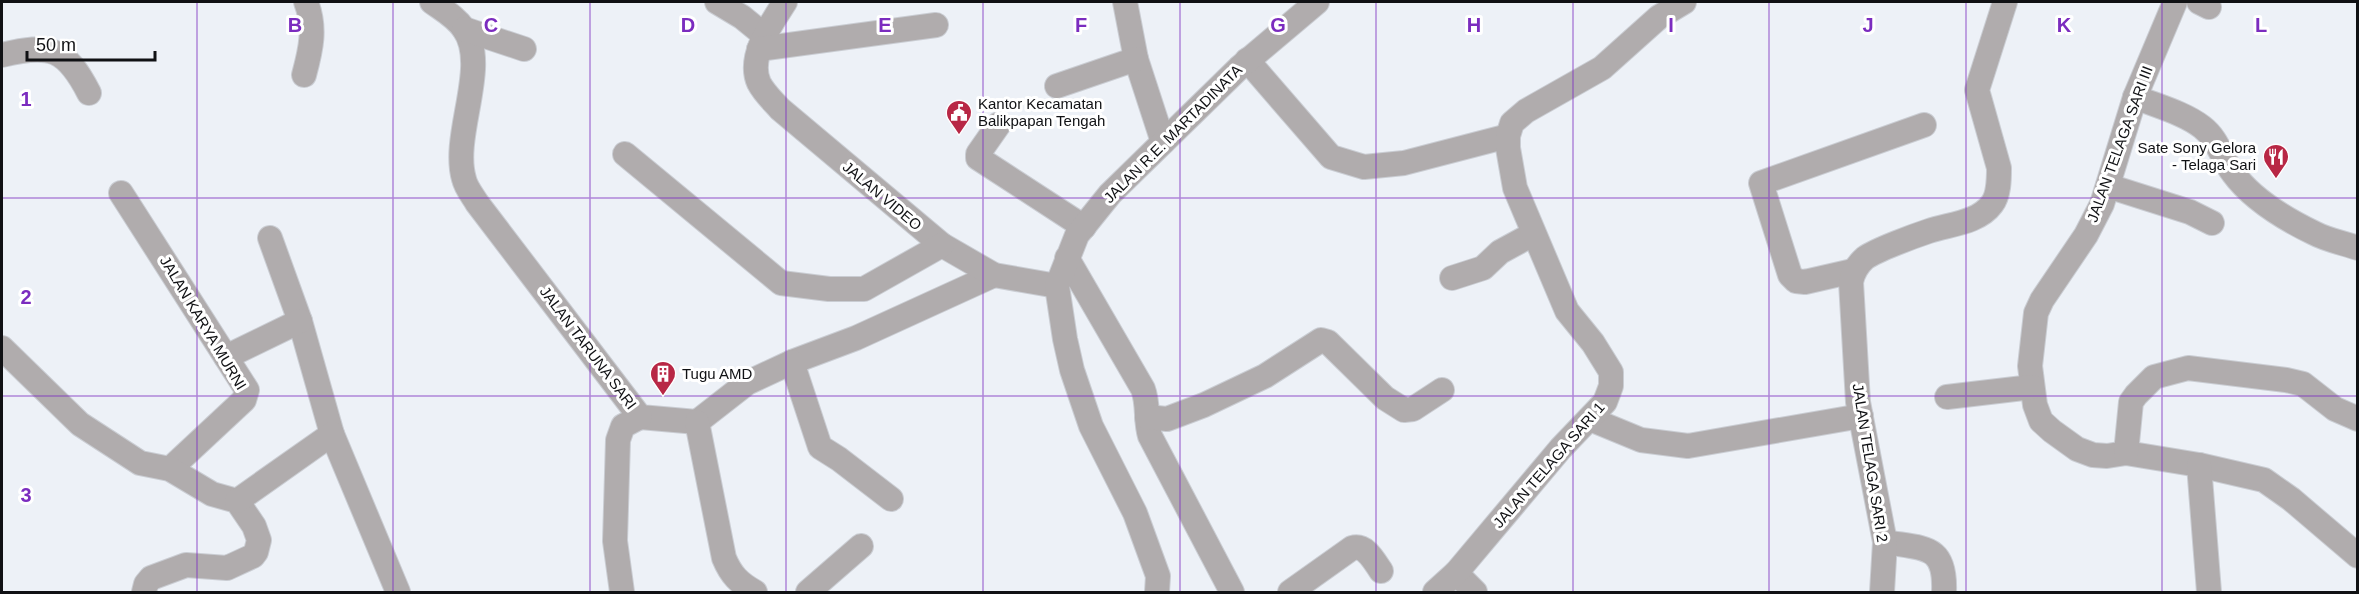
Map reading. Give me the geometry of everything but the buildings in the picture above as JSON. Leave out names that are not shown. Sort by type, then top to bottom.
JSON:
[{"type":"street","points":[[304,75],[312,44],[306,2]]},
{"type":"street","points":[[432,2],[452,16],[464,29],[524,49]]},
{"type":"street","points":[[717,2],[742,17],[761,42],[936,25]]},
{"type":"street","name":"JALAN VIDEO","points":[[785,2],[761,42],[756,75],[773,101],[804,130],[942,245],[994,275],[1057,286]]},
{"type":"street","points":[[1125,2],[1136,59],[1163,141]]},
{"type":"street","name":"JALAN R.E. MARTADINATA","points":[[1157,592],[1158,576],[1134,513],[1091,426],[1072,370],[1057,286],[1067,258],[1084,227],[1110,194],[1247,60],[1317,2]]},
{"type":"street","points":[[1247,60],[1331,157],[1364,167],[1404,163],[1508,136],[1512,123],[1526,111],[1602,68],[1659,17],[1684,2]]},
{"type":"street","points":[[1924,125],[1761,183],[1790,275],[1796,281],[1805,282],[1853,271],[1868,256],[1929,231],[1977,217],[1991,206],[1995,200],[2000,179],[1999,168],[1977,90],[2005,2]]},
{"type":"street","name":"JALAN TELAGA SARI III","points":[[2175,2],[2135,97],[2108,186],[2086,235],[2042,300],[2036,313],[2030,366],[2035,405],[2041,421],[2077,449],[2107,456],[2126,453],[2199,465],[2264,480],[2284,493],[2358,556]]},
{"type":"street","name":"JALAN TARUNA SARI","points":[[464,29],[470,41],[473,66],[469,102],[462,133],[461,166],[464,182],[477,203],[640,417],[697,422]]},
{"type":"street","points":[[2,55],[20,51],[46,50],[63,56],[78,72],[89,93]]},
{"type":"street","points":[[1057,86],[1136,59]]},
{"type":"street","points":[[2135,97],[2195,122],[2205,129],[2214,138],[2231,171],[2248,191],[2270,207],[2314,234],[2358,248]]},
{"type":"street","points":[[999,124],[978,154],[978,158],[1084,227]]},
{"type":"street","name":"JALAN TELAGA SARI 1","points":[[1435,592],[1456,573],[1561,448],[1605,402],[1611,386],[1611,372],[1593,343],[1567,311],[1533,234],[1515,188],[1508,136]]},
{"type":"street","points":[[625,154],[781,283],[829,289],[864,289],[942,245]]},
{"type":"street","points":[[2108,186],[2190,212],[2212,223]]},
{"type":"street","name":"JALAN KARYA MURNI","points":[[121,193],[247,390],[246,396],[170,469]]},
{"type":"street","points":[[1452,278],[1483,268],[1500,252],[1533,234]]},
{"type":"street","points":[[270,238],[300,321],[332,434],[398,592]]},
{"type":"street","points":[[1067,258],[1143,389],[1148,402],[1147,417],[1150,436],[1232,592]]},
{"type":"street","name":"JALAN TELAGA SARI 2","points":[[1853,271],[1851,282],[1853,346],[1861,416],[1885,542],[1882,592]]},
{"type":"street","points":[[755,592],[738,582],[729,572],[724,558],[697,422],[747,383],[792,362],[856,338],[994,275]]},
{"type":"street","points":[[226,357],[300,321]]},
{"type":"street","points":[[1147,417],[1167,418],[1204,405],[1264,376],[1324,339],[1385,398],[1404,410],[1413,408],[1442,390]]},
{"type":"street","points":[[2,348],[80,424],[140,463],[170,469],[212,494],[237,501],[254,526],[259,540],[253,556],[227,568],[186,565],[151,578],[144,592]]},
{"type":"street","points":[[792,362],[820,447],[891,500]]},
{"type":"street","points":[[2126,453],[2131,402],[2136,395],[2154,378],[2188,368],[2303,384],[2336,409],[2358,419]]},
{"type":"street","points":[[1947,397],[2032,387]]},
{"type":"street","points":[[1590,418],[1641,440],[1688,446],[1861,416]]},
{"type":"street","points":[[622,592],[615,541],[618,440],[623,426],[640,417]]},
{"type":"street","points":[[237,501],[332,434]]},
{"type":"street","points":[[2199,465],[2209,592]]},
{"type":"street","points":[[1885,542],[1925,549],[1937,556],[1942,564],[1944,592]]},
{"type":"street","points":[[808,592],[861,546]]},
{"type":"street","points":[[1290,592],[1352,548],[1363,549],[1381,571]]},
{"type":"street","points":[[1456,573],[1475,592]]},
{"type":"place","name":"Kantor Kecamatan Balikpapan Tengah","points":[[959,136]]},
{"type":"place","name":"Sate Sony Gelora - Telaga Sari","points":[[2276,180]]},
{"type":"place","name":"Tugu AMD","points":[[663,397]]}]
